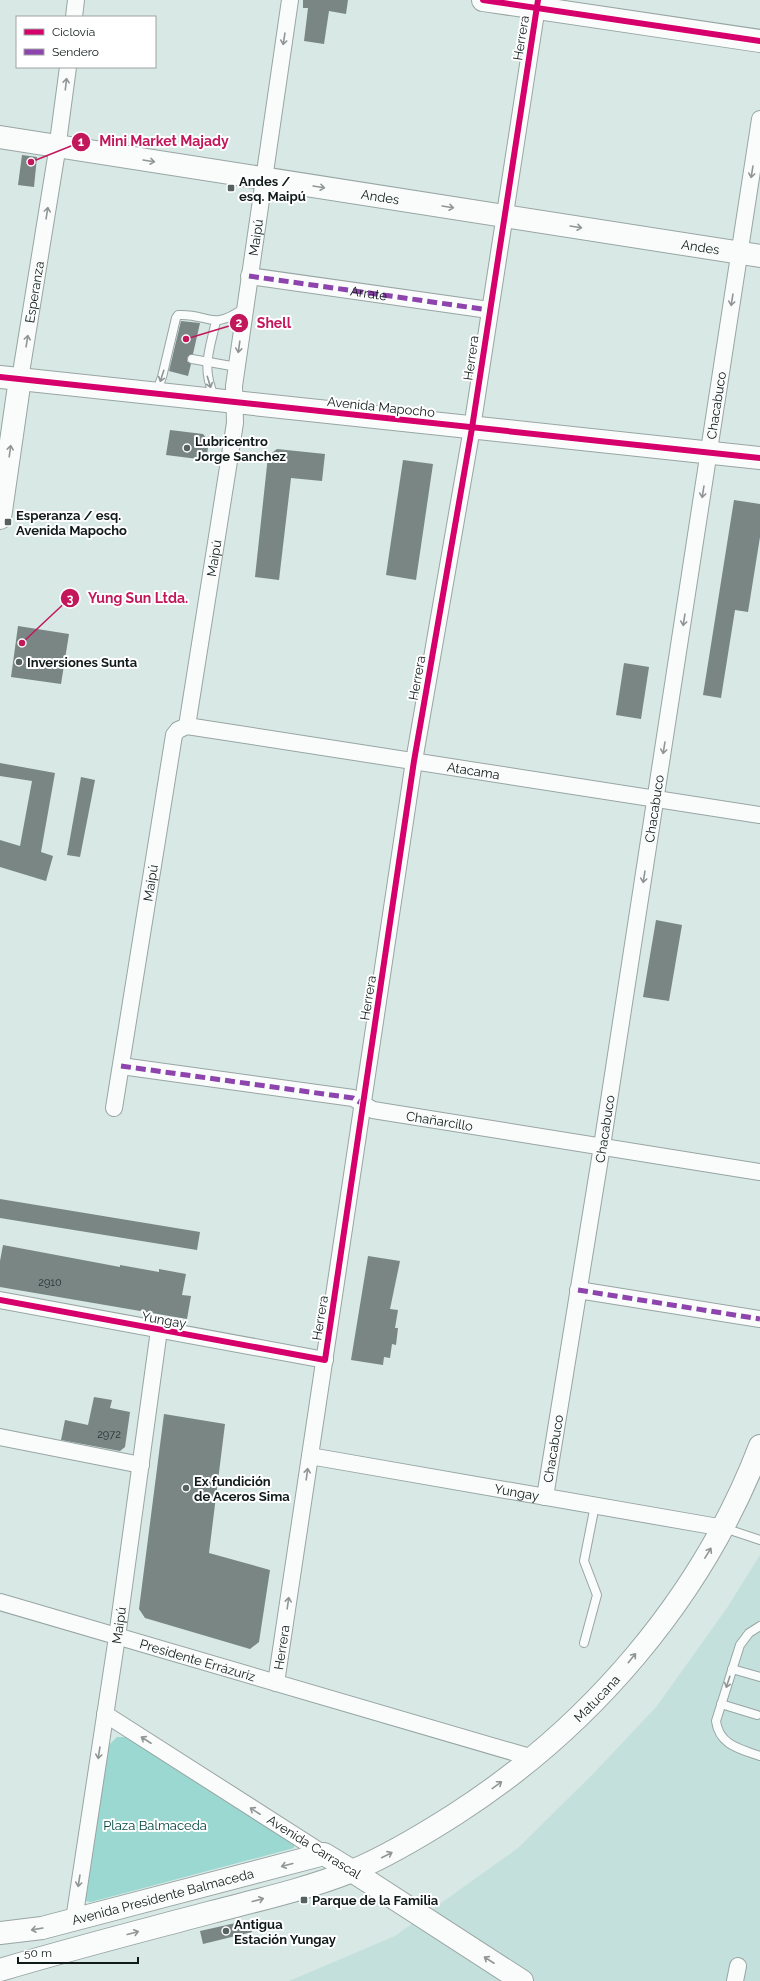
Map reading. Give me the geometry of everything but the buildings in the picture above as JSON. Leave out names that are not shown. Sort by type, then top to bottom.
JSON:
[{"type":"main road","points":[[483,0],[538,4],[760,41]]},
{"type":"main road","name":"Andes","points":[[0,138],[750,254]]},
{"type":"main road","name":"Avenida Mapocho","points":[[10,378],[760,458]]},
{"type":"main road","name":"Esperanza","points":[[0,518],[10,378]]},
{"type":"main road","name":"Matucana","points":[[352,1871],[387,1856],[469,1805],[533,1758],[578,1718],[612,1684],[660,1624],[724,1528],[760,1446]]},
{"type":"main road","name":"Avenida Carrascal","points":[[324,1854],[522,1981]]},
{"type":"main road","name":"Avenida Presidente Balmaceda","points":[[0,1933],[42,1928],[324,1854]]},
{"type":"main road","name":"Avenida Presidente Balmaceda","points":[[0,1970],[268,1898],[352,1871]]},
{"type":"main road","points":[[0,1970],[19,1981]]},
{"type":"street","points":[[74,16],[76,0]]},
{"type":"street","name":"Maipú","points":[[114,1108],[174,735],[178,730],[187,726],[235,423],[226,401],[234,386],[290,0]]},
{"type":"street","name":"Herrera","points":[[276,1683],[414,762],[472,428],[489,310],[538,4]]},
{"type":"street","name":"Esperanza","points":[[10,378],[58,146],[68,68]]},
{"type":"street","name":"Chacabuco","points":[[545,1497],[602,1146],[708,453],[750,254],[760,119]]},
{"type":"street","name":"Arrate","points":[[249,276],[489,310]]},
{"type":"street","name":"Atacama","points":[[187,726],[760,815]]},
{"type":"street","name":"Chañarcillo","points":[[121,1066],[353,1098],[373,1110],[760,1172]]},
{"type":"street","points":[[578,1290],[760,1319]]},
{"type":"street","name":"Yungay","points":[[0,1300],[325,1360]]},
{"type":"street","name":"Maipú","points":[[74,1920],[117,1637],[159,1330]]},
{"type":"street","points":[[0,1437],[141,1465]]},
{"type":"street","name":"Yungay","points":[[310,1456],[724,1528]]},
{"type":"street","name":"Presidente Errázuriz","points":[[0,1602],[533,1758]]},
{"type":"street","name":"Avenida Carrascal","points":[[105,1714],[324,1854]]},
{"type":"lane","points":[[148,393],[159,385],[170,355],[176,318],[178,315],[216,321],[226,319],[245,307]]},
{"type":"lane","points":[[216,321],[206,372],[209,384],[226,401]]},
{"type":"lane","points":[[192,359],[237,367]]},
{"type":"lane","points":[[584,1643],[597,1595],[584,1561],[595,1505]]},
{"type":"lane","points":[[724,1528],[759,1538]]},
{"type":"lane","points":[[760,1626],[749,1633],[744,1639],[720,1704],[716,1721],[717,1727],[723,1739],[734,1747],[760,1756]]},
{"type":"lane","points":[[732,1669],[760,1677]]},
{"type":"lane","points":[[720,1704],[757,1715]]},
{"type":"shaded area","points":[[760,1555],[760,1981],[289,1981],[395,1936],[518,1848],[594,1773],[657,1706],[727,1608]]},
{"type":"green space","name":"Plaza Balmaceda","points":[[117,1737],[125,1737],[134,1742],[294,1845],[294,1848],[91,1902],[86,1901],[84,1898],[109,1745]]},
{"type":"marked path","points":[[249,276],[489,310]]},
{"type":"marked path","points":[[121,1066],[353,1098],[363,1104]]},
{"type":"marked path","points":[[578,1290],[760,1319]]},
{"type":"cycle path","points":[[483,0],[760,41]]},
{"type":"cycle path","points":[[0,1300],[325,1360],[414,761],[472,428],[538,0]]},
{"type":"cycle path","points":[[0,377],[760,458]]},
{"type":"place","name":"Mini Market Majady","points":[[31,162]]},
{"type":"place","name":"Andes / esq. Maipú","points":[[231,188]]},
{"type":"place","name":"Shell","points":[[186,339]]},
{"type":"place","name":"Lubricentro Jorge Sanchez","points":[[187,448]]},
{"type":"place","name":"Esperanza / esq. Avenida Mapocho","points":[[8,522]]},
{"type":"place","name":"Yung Sun Ltda.","points":[[22,643]]},
{"type":"place","name":"Inversiones Sunta","points":[[19,662]]},
{"type":"place","name":"Ex fundición de Aceros Sima","points":[[186,1488]]},
{"type":"place","name":"Parque de la Familia","points":[[304,1900]]},
{"type":"place","name":"Antigua Estación Yungay","points":[[226,1931]]}]
